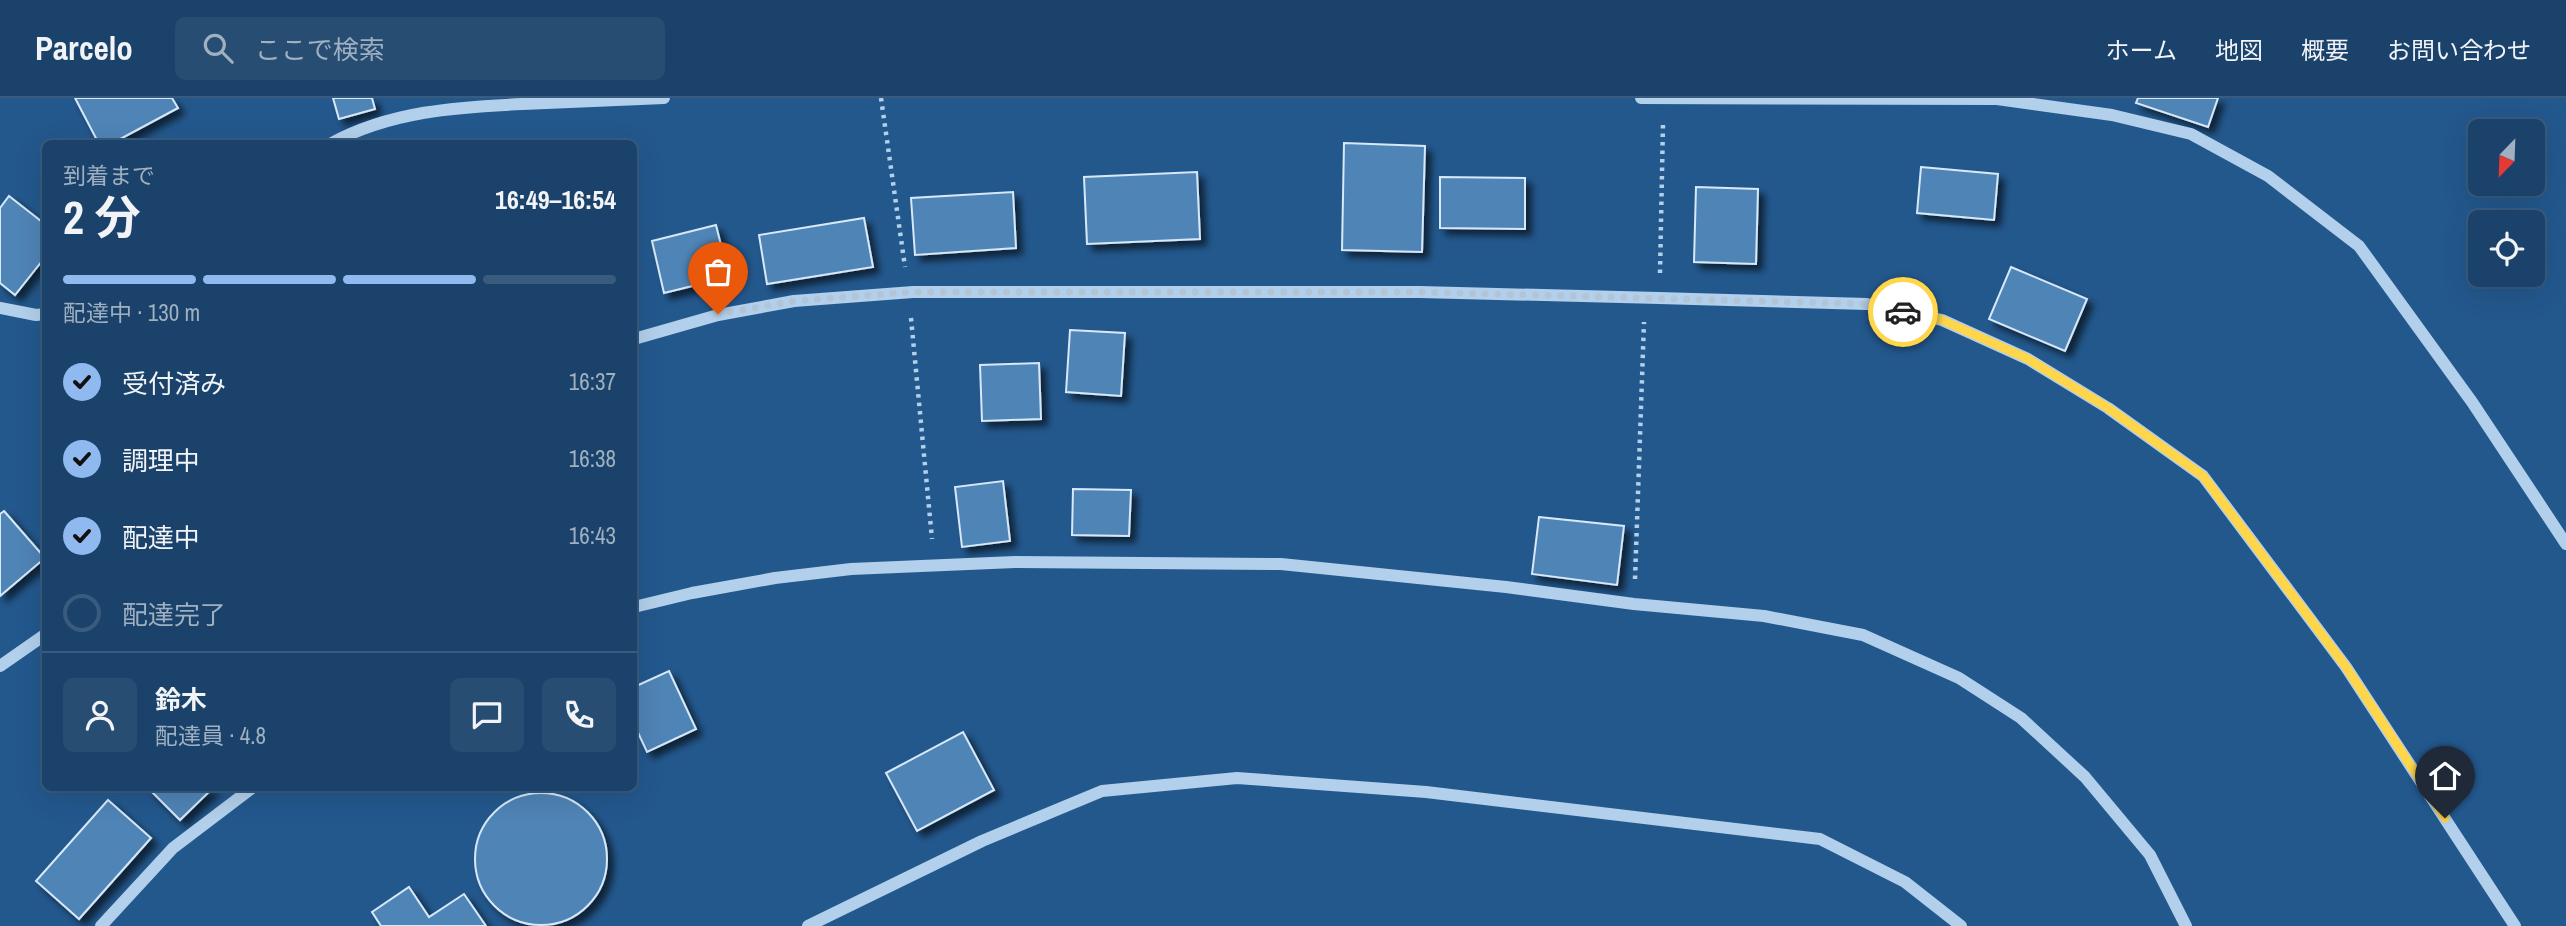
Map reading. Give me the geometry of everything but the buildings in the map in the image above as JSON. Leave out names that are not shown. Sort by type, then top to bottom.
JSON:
[{"type":"street","points":[[337,140],[357,129],[417,113],[474,106],[664,98]]},
{"type":"street","points":[[1642,98],[1997,99],[2112,115],[2191,134],[2268,176],[2359,246],[2472,402],[2566,544]]},
{"type":"street","points":[[637,338],[718,314],[794,301],[908,293],[1420,292],[1659,298],[1867,304],[1942,320],[2028,359],[2108,408],[2203,476],[2346,667],[2515,926]]},
{"type":"street","points":[[0,308],[42,314]]},
{"type":"street","points":[[637,606],[775,578],[851,569],[1015,562],[1281,564],[1764,616],[1863,635],[1959,678],[2021,718],[2085,778],[2150,855],[2186,926]]},
{"type":"street","points":[[0,666],[42,638]]},
{"type":"street","points":[[808,926],[982,841],[1102,791],[1237,778],[1426,792],[1820,839],[1905,882],[1961,926]]},
{"type":"street","points":[[102,926],[173,848],[248,791]]},
{"type":"path","points":[[881,98],[908,293],[934,564]]},
{"type":"path","points":[[1659,298],[1664,98]]},
{"type":"path","points":[[1634,604],[1645,298]]},
{"type":"way so far","points":[[718,314],[794,301],[913,292],[1420,292],[1867,304],[1903,312]]},
{"type":"route","points":[[1903,312],[1942,320],[2028,359],[2108,408],[2203,476],[2346,667],[2445,818]]}]
